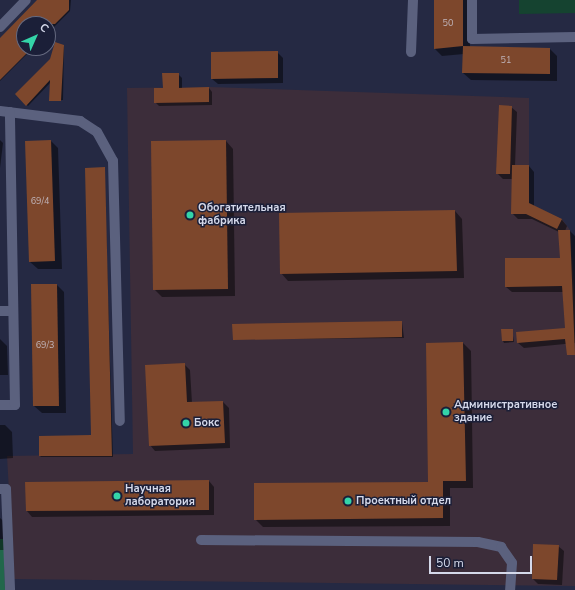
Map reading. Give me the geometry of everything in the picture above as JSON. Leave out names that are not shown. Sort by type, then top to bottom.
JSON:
[{"type":"street","points":[[0,27],[26,0]]},
{"type":"street","points":[[411,52],[413,0]]},
{"type":"street","points":[[472,0],[472,39],[575,37]]},
{"type":"street","points":[[0,405],[14,405],[13,311],[5,112],[80,121],[97,132],[113,161],[120,421]]},
{"type":"street","points":[[0,311],[13,311]]},
{"type":"street","points":[[3,489],[10,590]]},
{"type":"street","points":[[201,540],[478,542],[502,547],[512,563],[510,590]]},
{"type":"shaded area","points":[[209,87],[529,98],[529,205],[562,219],[570,230],[575,301],[575,586],[14,579],[7,456],[133,454],[127,88]]},
{"type":"green space","points":[[519,0],[575,0],[575,13],[519,14]]},
{"type":"green space","points":[[0,539],[4,539],[5,590],[0,590]]},
{"type":"building","points":[[37,0],[69,0],[69,10],[56,23],[56,16],[21,16]]},
{"type":"building","points":[[434,0],[463,0],[463,46],[434,49]]},
{"type":"building","points":[[16,22],[16,56],[24,56],[0,80],[0,38]]},
{"type":"building","points":[[56,42],[64,45],[61,101],[49,101],[50,80],[26,106],[15,94],[50,59],[51,56],[56,56]]},
{"type":"building","points":[[463,46],[550,48],[550,74],[462,73]]},
{"type":"building","points":[[278,51],[278,78],[211,79],[211,52]]},
{"type":"building","points":[[162,73],[179,73],[179,88],[209,87],[209,102],[154,103],[154,88],[163,88]]},
{"type":"building","points":[[499,105],[512,106],[510,174],[496,174]]},
{"type":"building","points":[[51,140],[55,261],[29,262],[25,141]]},
{"type":"building","name":"Обогатительная фабрика","points":[[226,140],[228,289],[153,290],[151,141]]},
{"type":"building","points":[[512,165],[529,165],[529,203],[562,219],[557,229],[526,214],[511,214]]},
{"type":"building","points":[[105,167],[112,456],[39,456],[39,436],[91,435],[85,168]]},
{"type":"building","points":[[455,210],[457,271],[280,274],[279,213]]},
{"type":"building","points":[[558,230],[570,230],[575,355],[567,355],[565,339],[517,343],[516,332],[565,328],[562,286],[505,287],[505,258],[560,258]]},
{"type":"building","points":[[31,284],[57,284],[59,406],[33,406]]},
{"type":"building","points":[[402,321],[402,337],[233,340],[232,324]]},
{"type":"building","points":[[501,329],[513,329],[513,341],[502,341]]},
{"type":"building","points":[[463,342],[466,481],[443,481],[443,518],[254,520],[254,483],[428,482],[426,343]]},
{"type":"building","name":"Бокс","points":[[185,363],[187,402],[223,401],[225,443],[149,446],[145,365]]},
{"type":"building","name":"Научная лаборатория","points":[[209,480],[209,510],[26,511],[25,482]]},
{"type":"building","points":[[533,544],[559,545],[557,580],[532,579]]},
{"type":"place","name":"Обогатительная фабрика","points":[[190,215]]},
{"type":"place","name":"Административное здание","points":[[446,412]]},
{"type":"place","name":"Бокс","points":[[186,423]]},
{"type":"place","name":"Научная лаборатория","points":[[117,496]]},
{"type":"place","name":"Проектный отдел","points":[[348,501]]}]
